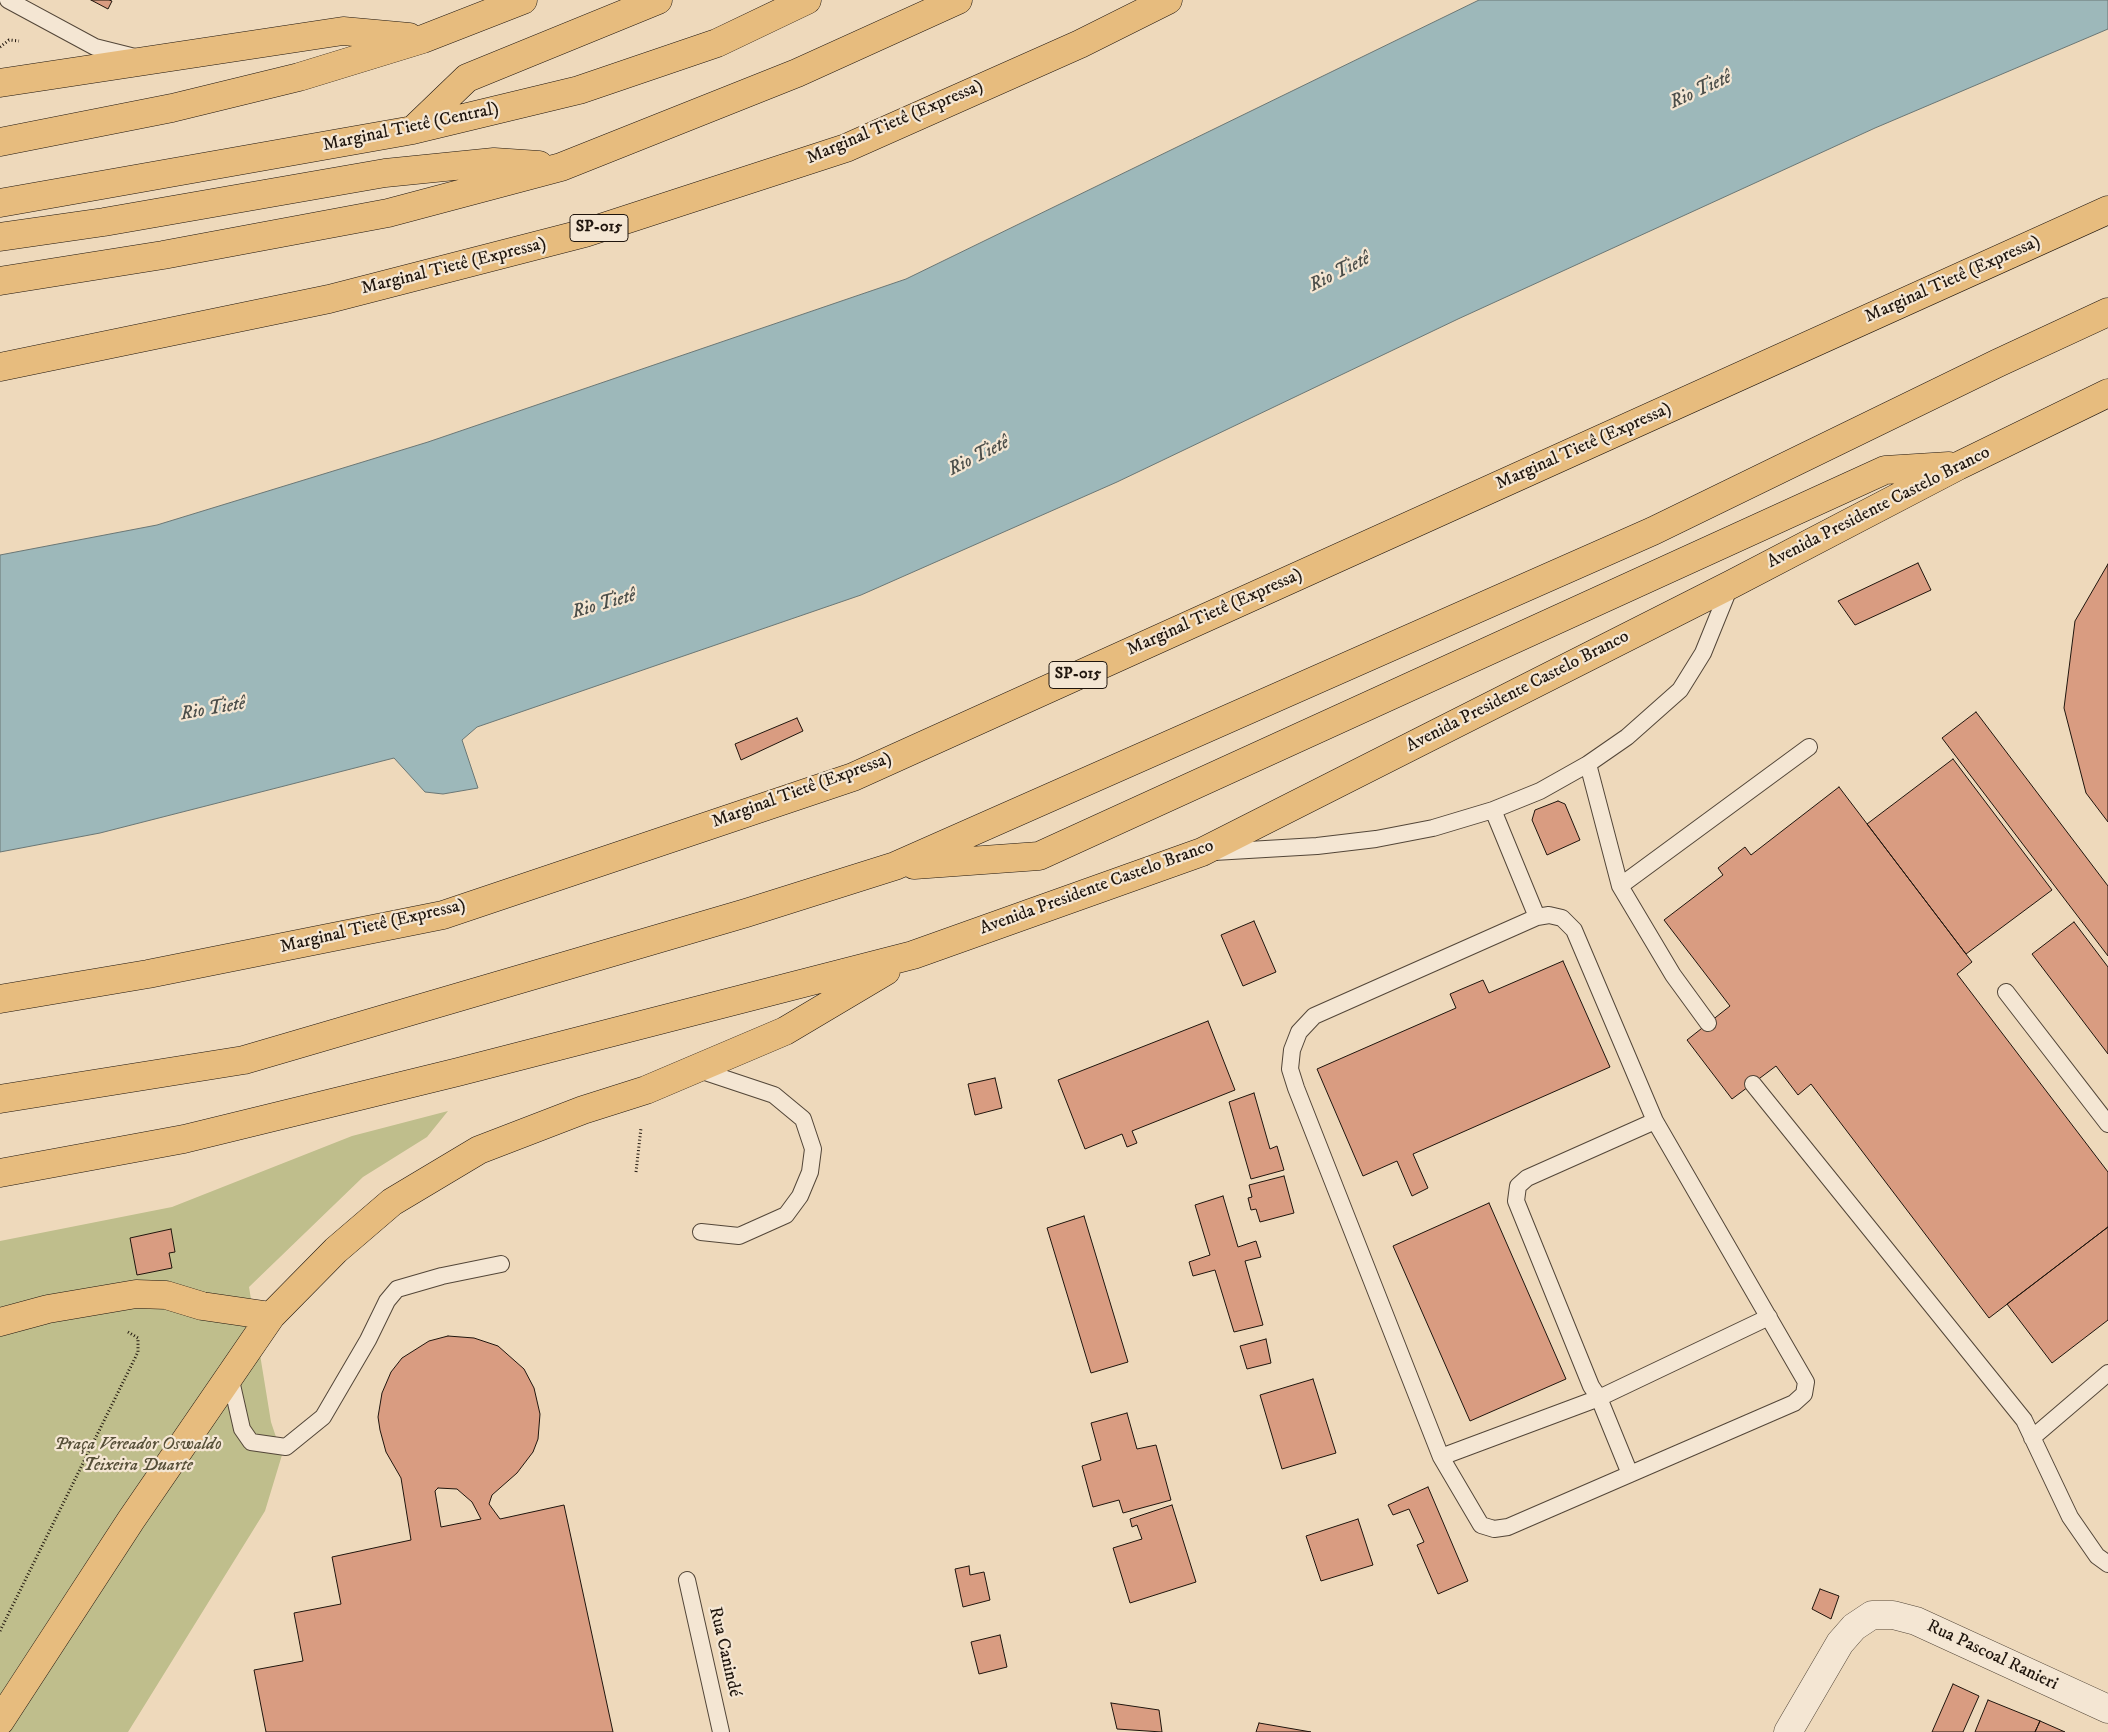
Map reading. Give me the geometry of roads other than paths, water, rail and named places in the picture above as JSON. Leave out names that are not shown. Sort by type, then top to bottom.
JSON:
[{"type":"highway","points":[[0,142],[172,108],[299,77],[423,39],[523,0]]},
{"type":"highway","points":[[413,130],[468,78],[658,0]]},
{"type":"highway","name":"Marginal Tietê (Central)","points":[[0,203],[413,130],[579,90],[718,43],[807,0]]},
{"type":"highway","points":[[0,281],[163,255],[388,213],[561,167],[797,73],[958,0]]},
{"type":"highway","name":"Marginal Tietê (Expressa)","points":[[0,367],[329,299],[585,233],[846,148],[1080,44],[1168,0]]},
{"type":"highway","points":[[0,83],[343,31],[423,39]]},
{"type":"highway","points":[[0,236],[104,222],[385,173],[494,162],[561,167]]},
{"type":"highway","name":"Marginal Tietê (Expressa)","points":[[0,999],[148,974],[443,915],[853,777],[2108,210]]},
{"type":"highway","points":[[0,1099],[244,1060],[736,916],[895,866],[1653,531],[1989,367],[2108,312]]},
{"type":"highway","name":"Avenida Presidente Castelo Branco","points":[[913,955],[1202,852],[1732,584],[1958,466],[2108,393]]},
{"type":"highway","points":[[895,866],[1039,856],[1885,470],[1958,466]]},
{"type":"highway","points":[[0,1721],[126,1528],[271,1316],[336,1250],[392,1202],[479,1150],[583,1110],[646,1090],[785,1031],[913,955]]},
{"type":"highway","points":[[0,1173],[184,1139],[467,1070],[913,955]]},
{"type":"highway","points":[[0,1322],[48,1309],[136,1294],[166,1295],[202,1306],[271,1316]]},
{"type":"street","name":"Rua Pascoal Ranieri","points":[[1788,1732],[1840,1644],[1854,1627],[1872,1615],[1893,1615],[1916,1621],[2108,1709]]},
{"type":"lane","points":[[8,0],[95,48],[154,61]]},
{"type":"lane","points":[[1202,852],[1317,846],[1376,839],[1433,828],[1493,810],[1540,791],[1588,764],[1627,737],[1680,690],[1703,653],[1732,584]]},
{"type":"lane","points":[[1620,886],[1809,747]]},
{"type":"lane","points":[[1588,764],[1620,886],[1673,975],[1708,1023]]},
{"type":"lane","points":[[1493,810],[1537,917]]},
{"type":"lane","points":[[1549,915],[1562,918],[1574,930],[1655,1122],[1806,1382],[1804,1394],[1794,1403],[1508,1527],[1494,1529],[1481,1525],[1441,1456],[1290,1069],[1292,1050],[1299,1032],[1314,1016],[1537,917],[1549,915]]},
{"type":"lane","points":[[2006,992],[2108,1124]]},
{"type":"lane","points":[[696,1069],[774,1094],[803,1119],[812,1149],[810,1172],[800,1196],[786,1215],[739,1236],[701,1232]]},
{"type":"lane","points":[[1753,1084],[2024,1420],[2070,1517],[2097,1556],[2108,1564]]},
{"type":"lane","points":[[1630,1474],[1599,1398],[1591,1386],[1516,1201],[1518,1186],[1527,1178],[1655,1122]]},
{"type":"lane","points":[[230,1376],[242,1429],[251,1442],[286,1447],[324,1417],[368,1340],[387,1302],[397,1289],[442,1276],[501,1264]]},
{"type":"lane","points":[[1441,1456],[1599,1398],[1769,1317]]},
{"type":"lane","points":[[2032,1438],[2108,1373]]},
{"type":"lane","name":"Rua Canindé","points":[[687,1580],[721,1732]]},
{"type":"water","name":"Rio Tietê","points":[[1479,0],[2108,0],[2108,29],[1875,128],[1458,319],[1117,482],[861,595],[477,727],[462,740],[478,788],[443,794],[425,792],[394,758],[100,833],[0,852],[0,555],[157,525],[428,442],[906,279]]},
{"type":"park label","name":"Praça Vereador Oswaldo Teixeira Duarte","points":[[138,1455]]}]
